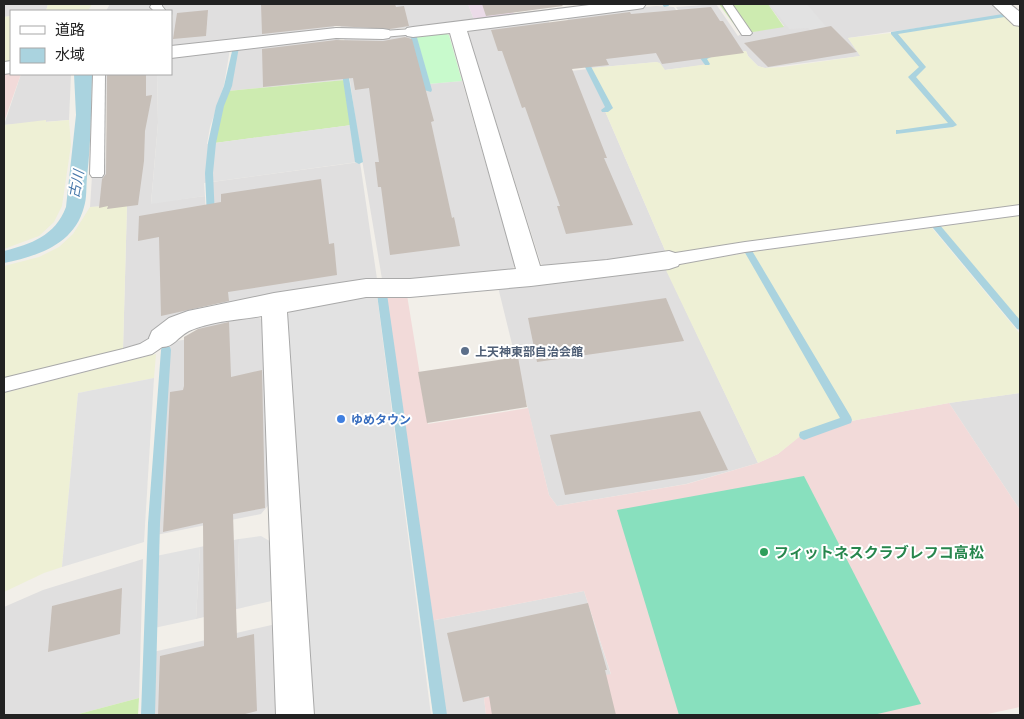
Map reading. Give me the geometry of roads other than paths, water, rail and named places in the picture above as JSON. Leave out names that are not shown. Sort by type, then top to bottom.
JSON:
[{"type":"street","points":[[413,32],[457,27],[517,12],[568,13],[587,9],[637,4]]},
{"type":"street","points":[[1000,4],[1020,21]]},
{"type":"street","points":[[457,27],[531,277]]},
{"type":"street","points":[[172,52],[336,33],[383,34]]},
{"type":"street","points":[[162,338],[178,325],[197,318],[366,288],[410,288],[607,270],[668,260]]},
{"type":"street","points":[[274,303],[295,715]]},
{"type":"lane","points":[[727,4],[746,33]]},
{"type":"lane","points":[[383,34],[413,32]]},
{"type":"lane","points":[[97,174],[99,75]]},
{"type":"lane","points":[[668,260],[1020,210]]},
{"type":"lane","points":[[4,386],[123,356],[146,349],[162,338]]},
{"type":"water","name":"古川","points":[[74,75],[92,75],[86,196],[79,220],[72,231],[53,247],[29,257],[4,263],[4,251],[33,242],[49,232],[66,207],[76,115]]},
{"type":"waterway","points":[[899,132],[953,125],[912,77],[923,67],[893,33],[1009,15]]},
{"type":"waterway","points":[[413,34],[428,90]]},
{"type":"waterway","points":[[211,218],[209,173],[212,143],[220,106],[228,86],[236,47]]},
{"type":"waterway","points":[[704,51],[708,57],[703,58],[707,64]]},
{"type":"waterway","points":[[583,57],[609,108],[605,110]]},
{"type":"waterway","points":[[344,66],[359,162]]},
{"type":"waterway","points":[[936,226],[1020,326]]},
{"type":"waterway","points":[[748,251],[847,420],[804,435]]},
{"type":"waterway","points":[[382,294],[440,715]]},
{"type":"waterway","points":[[148,715],[154,523],[166,350]]},
{"type":"place","name":"上天神東部自治会館","points":[[465,351]]},
{"type":"place","name":"ゆめタウン","points":[[341,419]]},
{"type":"place","name":"フィットネスクラブレフコ高松","points":[[764,552]]}]
